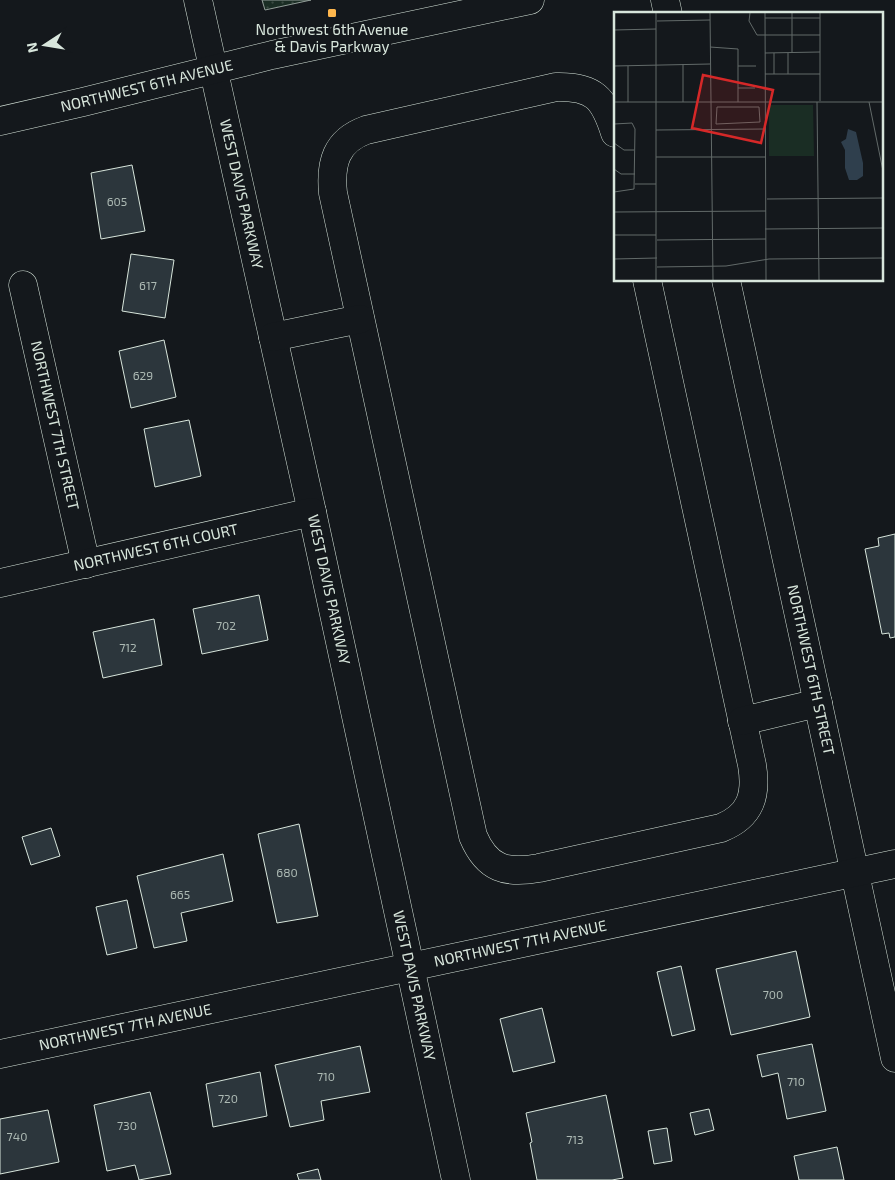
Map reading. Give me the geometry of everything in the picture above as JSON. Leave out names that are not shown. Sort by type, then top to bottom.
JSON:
[{"type":"street","name":"WEST DAVIS PARKWAY","points":[[198,0],[312,512],[456,1180]]},
{"type":"street","name":"NORTHWEST 6TH AVENUE","points":[[0,121],[272,55],[530,0]]},
{"type":"street","points":[[614,130],[604,105],[597,96],[583,88],[570,86],[543,89],[357,133],[338,151],[333,165],[333,193],[473,836],[485,859],[508,870],[528,870],[711,832],[733,824],[749,805],[753,795],[755,782],[647,281]]},
{"type":"street","name":"NORTHWEST 6TH STREET","points":[[726,281],[895,1058]]},
{"type":"street","name":"NORTHWEST 7TH STREET","points":[[23,285],[86,564]]},
{"type":"street","points":[[273,337],[360,319]]},
{"type":"street","name":"NORTHWEST 6TH COURT","points":[[0,583],[312,512]]},
{"type":"street","points":[[742,721],[818,703]]},
{"type":"street","name":"NORTHWEST 7TH AVENUE","points":[[0,1054],[895,864]]},
{"type":"green space","points":[[262,0],[311,0],[265,10]]},
{"type":"building","points":[[132,165],[145,231],[101,239],[91,173]]},
{"type":"building","points":[[131,254],[174,260],[165,318],[122,311]]},
{"type":"building","points":[[164,340],[176,397],[131,408],[119,351]]},
{"type":"building","points":[[189,420],[201,476],[155,487],[144,429]]},
{"type":"building","points":[[895,534],[895,637],[890,638],[889,633],[882,634],[865,549],[879,546],[878,538]]},
{"type":"building","points":[[259,595],[268,640],[202,654],[193,609]]},
{"type":"building","points":[[154,619],[162,665],[103,678],[93,632]]},
{"type":"building","points":[[299,824],[318,916],[277,923],[258,834]]},
{"type":"building","points":[[51,828],[60,856],[31,865],[22,837]]},
{"type":"building","points":[[223,854],[233,901],[181,913],[187,941],[154,948],[137,876]]},
{"type":"building","points":[[127,900],[137,948],[107,955],[96,907]]},
{"type":"building","points":[[796,951],[810,1017],[731,1035],[716,969]]},
{"type":"building","points":[[681,966],[695,1030],[672,1036],[657,972]]},
{"type":"building","points":[[542,1008],[555,1062],[513,1072],[500,1019]]},
{"type":"building","points":[[812,1044],[826,1111],[787,1119],[778,1073],[762,1077],[757,1055]]},
{"type":"building","points":[[360,1046],[370,1092],[321,1101],[324,1120],[290,1127],[275,1065]]},
{"type":"building","points":[[260,1072],[267,1116],[213,1127],[206,1084]]},
{"type":"building","points":[[150,1092],[171,1174],[139,1180],[135,1165],[107,1171],[94,1105]]},
{"type":"building","points":[[606,1095],[623,1178],[612,1180],[537,1180],[526,1113]]},
{"type":"building","points":[[709,1109],[714,1130],[695,1135],[690,1113]]},
{"type":"building","points":[[48,1110],[59,1162],[0,1174],[0,1119]]},
{"type":"building","points":[[667,1128],[672,1161],[654,1164],[648,1131]]},
{"type":"building","points":[[837,1147],[844,1180],[799,1180],[794,1156]]},
{"type":"building","points":[[318,1169],[321,1180],[299,1180],[297,1174]]},
{"type":"place","name":"Northwest 6th Avenue & Davis Parkway","points":[[332,13]]}]
